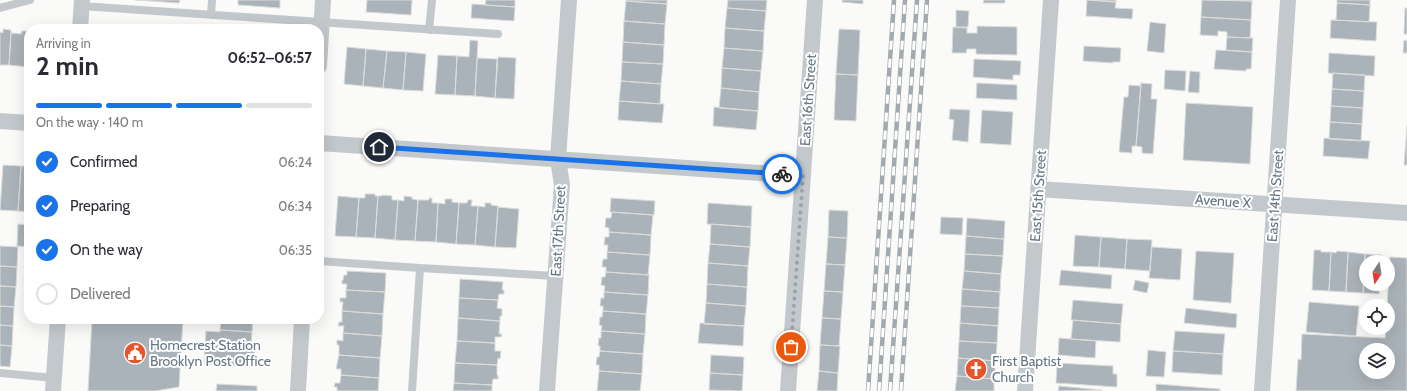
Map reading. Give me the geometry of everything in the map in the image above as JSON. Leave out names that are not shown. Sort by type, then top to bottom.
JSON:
[{"type":"street","points":[[322,23],[323,0]]},
{"type":"street","name":"East 17th Street","points":[[547,391],[562,185],[558,159],[569,0]]},
{"type":"street","name":"East 16th Street","points":[[788,391],[814,0]]},
{"type":"street","name":"East 15th Street","points":[[1025,391],[1051,0]]},
{"type":"street","name":"East 14th Street","points":[[1262,391],[1288,0]]},
{"type":"street","points":[[80,24],[82,3]]},
{"type":"street","points":[[0,121],[24,123]]},
{"type":"street","points":[[324,143],[803,176]]},
{"type":"street","name":"Avenue X","points":[[1038,189],[1407,214]]},
{"type":"street","points":[[53,384],[58,324]]},
{"type":"street","points":[[298,391],[302,324]]},
{"type":"lane","points":[[0,8],[30,0]]},
{"type":"lane","points":[[211,15],[212,0]]},
{"type":"lane","points":[[429,30],[432,0]]},
{"type":"lane","points":[[82,3],[211,15],[498,34]]},
{"type":"lane","points":[[324,261],[555,276]]},
{"type":"lane","points":[[412,391],[420,268]]},
{"type":"lane","points":[[0,373],[53,384]]},
{"type":"building","points":[[135,0],[180,0],[179,3]]},
{"type":"building","points":[[238,0],[280,0],[280,8],[238,5]]},
{"type":"building","points":[[367,0],[412,0],[411,15],[366,12]]},
{"type":"building","points":[[486,0],[515,0],[515,7],[485,5]]},
{"type":"building","points":[[667,0],[667,4],[626,1]]},
{"type":"building","points":[[728,0],[767,0],[766,11],[727,8]]},
{"type":"building","points":[[842,0],[863,0],[863,4],[842,2]]},
{"type":"building","points":[[984,0],[1005,0],[1005,3],[983,3]]},
{"type":"building","points":[[1087,0],[1116,2],[1115,8],[1133,9],[1132,19],[1086,16]]},
{"type":"building","points":[[1090,0],[1116,0],[1116,2]]},
{"type":"building","points":[[1202,0],[1252,1],[1251,20],[1201,17]]},
{"type":"building","points":[[1229,0],[1252,0],[1252,1]]},
{"type":"building","points":[[1337,0],[1370,0],[1370,5],[1337,3]]},
{"type":"building","points":[[626,1],[667,4],[665,24],[624,21]]},
{"type":"building","points":[[1337,3],[1370,5],[1369,22],[1336,20]]},
{"type":"building","points":[[472,4],[515,7],[514,21],[471,18]]},
{"type":"building","points":[[727,8],[766,11],[764,31],[725,28]]},
{"type":"building","points":[[1405,8],[1407,8],[1407,34],[1404,34]]},
{"type":"building","points":[[956,10],[969,11],[968,27],[956,27]]},
{"type":"building","points":[[1201,17],[1251,20],[1250,38],[1227,37],[1227,32],[1218,31],[1218,36],[1200,35]]},
{"type":"building","points":[[1331,20],[1377,22],[1376,41],[1330,38]]},
{"type":"building","points":[[624,21],[665,24],[664,45],[623,42]]},
{"type":"building","points":[[1150,22],[1166,24],[1164,53],[1147,51]]},
{"type":"building","points":[[977,26],[1017,27],[1017,55],[976,54],[976,49],[967,49],[966,53],[952,53],[953,27],[967,28],[967,33],[977,33]]},
{"type":"building","points":[[725,28],[764,31],[763,51],[724,48]]},
{"type":"building","points":[[3,29],[11,30],[9,65],[0,65],[0,32],[3,33]]},
{"type":"building","points":[[839,29],[860,30],[858,75],[836,74]]},
{"type":"building","points":[[22,31],[24,31],[24,67],[9,65],[11,33],[21,34]]},
{"type":"building","points":[[1227,37],[1253,38],[1252,52],[1226,50]]},
{"type":"building","points":[[470,40],[478,41],[475,96],[455,95],[457,56],[469,57]]},
{"type":"building","points":[[1404,40],[1407,41],[1407,53],[1403,53]]},
{"type":"building","points":[[623,42],[664,45],[663,64],[622,62]]},
{"type":"building","points":[[1084,46],[1121,48],[1120,62],[1083,61]]},
{"type":"building","points":[[347,47],[366,49],[363,86],[344,84]]},
{"type":"building","points":[[724,48],[763,51],[761,71],[722,68]]},
{"type":"building","points":[[366,49],[387,51],[383,88],[363,86]]},
{"type":"building","points":[[1216,50],[1252,52],[1251,69],[1246,69],[1246,71],[1214,69]]},
{"type":"building","points":[[387,51],[406,52],[403,90],[383,88]]},
{"type":"building","points":[[406,52],[426,54],[423,91],[403,90]]},
{"type":"building","points":[[1329,53],[1375,56],[1374,76],[1328,73]]},
{"type":"building","points":[[438,55],[457,56],[455,95],[435,94]]},
{"type":"building","points":[[498,57],[516,58],[514,99],[495,98]]},
{"type":"building","points":[[477,58],[497,59],[495,98],[475,96]]},
{"type":"building","points":[[974,59],[1021,61],[1020,75],[1013,75],[1013,80],[973,77]]},
{"type":"building","points":[[622,62],[663,64],[661,84],[621,81]]},
{"type":"building","points":[[722,68],[761,71],[759,92],[721,88]]},
{"type":"building","points":[[1165,70],[1186,71],[1185,91],[1164,89]]},
{"type":"building","points":[[1190,71],[1200,72],[1199,93],[1188,92]]},
{"type":"building","points":[[1333,73],[1365,75],[1364,91],[1332,89]]},
{"type":"building","points":[[836,74],[858,75],[856,121],[834,120]]},
{"type":"building","points":[[621,81],[661,84],[660,104],[619,101]]},
{"type":"building","points":[[977,83],[1017,85],[1017,100],[976,98]]},
{"type":"building","points":[[1141,83],[1152,84],[1151,99],[1157,99],[1153,154],[1142,153],[1142,147],[1136,146]]},
{"type":"building","points":[[1129,85],[1141,86],[1136,146],[1132,146],[1132,153],[1119,152],[1124,97],[1128,97]]},
{"type":"building","points":[[721,88],[759,92],[758,111],[719,108]]},
{"type":"building","points":[[1332,89],[1364,91],[1363,108],[1331,106]]},
{"type":"building","points":[[619,101],[664,104],[662,123],[618,120]]},
{"type":"building","points":[[1186,103],[1253,107],[1250,164],[1183,160]]},
{"type":"building","points":[[1331,106],[1363,108],[1362,124],[1330,122]]},
{"type":"building","points":[[714,107],[758,111],[756,130],[713,126]]},
{"type":"building","points":[[950,109],[970,110],[968,142],[952,140],[954,120],[949,119]]},
{"type":"building","points":[[982,110],[1013,112],[1011,145],[980,143]]},
{"type":"building","points":[[1330,122],[1362,124],[1361,141],[1329,139]]},
{"type":"building","points":[[1407,125],[1407,165],[1404,165]]},
{"type":"building","points":[[1324,138],[1370,141],[1368,159],[1323,156]]},
{"type":"building","points":[[3,165],[21,166],[18,211],[0,210]]},
{"type":"building","points":[[21,166],[24,166],[24,212],[18,211]]},
{"type":"building","points":[[365,194],[375,194],[375,196],[378,196],[375,238],[356,237],[359,198],[365,198]]},
{"type":"building","points":[[338,196],[359,198],[356,237],[335,236]]},
{"type":"building","points":[[378,196],[392,196],[392,200],[398,200],[395,240],[375,238]]},
{"type":"building","points":[[404,196],[412,197],[412,199],[418,200],[415,241],[395,240],[398,200],[404,201]]},
{"type":"building","points":[[429,198],[432,198],[432,203],[438,203],[436,242],[415,241],[418,200],[429,200]]},
{"type":"building","points":[[611,198],[655,201],[654,215],[610,212]]},
{"type":"building","points":[[445,199],[452,199],[452,202],[459,203],[456,244],[436,242],[438,203],[445,204]]},
{"type":"building","points":[[468,200],[472,200],[471,206],[478,206],[475,245],[456,244],[459,203],[467,203]]},
{"type":"building","points":[[485,203],[491,203],[491,205],[498,206],[495,247],[475,245],[478,206],[485,207]]},
{"type":"building","points":[[708,203],[752,206],[751,227],[707,224]]},
{"type":"building","points":[[498,207],[519,209],[516,248],[495,247]]},
{"type":"building","points":[[829,210],[848,211],[847,238],[828,237]]},
{"type":"building","points":[[612,212],[653,215],[651,235],[609,232],[609,228],[605,227],[606,218],[611,218]]},
{"type":"building","points":[[941,217],[963,218],[962,235],[940,234]]},
{"type":"building","points":[[967,218],[1005,221],[1004,239],[966,236]]},
{"type":"building","points":[[18,224],[24,225],[24,247],[17,246]]},
{"type":"building","points":[[711,224],[751,227],[750,247],[710,244]]},
{"type":"building","points":[[609,232],[651,235],[650,255],[607,252],[608,245],[604,245],[605,237],[609,237]]},
{"type":"building","points":[[1075,235],[1101,237],[1099,267],[1073,266]]},
{"type":"building","points":[[966,236],[1004,239],[1003,256],[965,254]]},
{"type":"building","points":[[828,237],[847,238],[845,265],[826,264]]},
{"type":"building","points":[[1101,237],[1127,239],[1125,269],[1099,267]]},
{"type":"building","points":[[1127,239],[1152,240],[1150,271],[1125,269]]},
{"type":"building","points":[[710,244],[750,247],[748,266],[708,263]]},
{"type":"building","points":[[0,246],[18,247],[17,267],[0,266]]},
{"type":"building","points":[[1152,247],[1182,249],[1180,280],[1149,278]]},
{"type":"building","points":[[1314,250],[1331,252],[1329,291],[1312,290]]},
{"type":"building","points":[[1196,251],[1234,253],[1231,303],[1193,300]]},
{"type":"building","points":[[1337,251],[1348,252],[1346,292],[1329,291],[1331,252],[1336,253]]},
{"type":"building","points":[[607,252],[650,255],[648,275],[606,272],[606,267],[602,267],[603,259],[607,259]]},
{"type":"building","points":[[1348,252],[1365,254],[1359,255],[1359,291],[1363,291],[1363,293],[1346,292]]},
{"type":"building","points":[[965,254],[1003,256],[1001,274],[964,271]]},
{"type":"building","points":[[1395,257],[1407,258],[1407,391],[1296,391],[1298,359],[1301,360],[1302,334],[1385,338],[1385,335],[1395,335],[1395,299],[1387,299],[1388,291],[1395,291]]},
{"type":"building","points":[[708,263],[748,266],[747,287],[707,284]]},
{"type":"building","points":[[826,264],[845,265],[843,292],[824,291]]},
{"type":"building","points":[[0,266],[17,267],[16,287],[0,286]]},
{"type":"building","points":[[1061,270],[1112,275],[1111,289],[1059,285]]},
{"type":"building","points":[[347,271],[386,273],[385,292],[346,290],[347,284],[342,284],[342,280],[344,275],[347,275]]},
{"type":"building","points":[[964,271],[1001,274],[1000,292],[962,289]]},
{"type":"building","points":[[606,272],[649,275],[648,295],[604,292],[605,286],[601,285],[602,277],[605,277]]},
{"type":"building","points":[[460,279],[503,282],[502,290],[504,290],[504,294],[499,294],[498,300],[459,298]]},
{"type":"building","points":[[1135,280],[1149,283],[1147,293],[1133,290]]},
{"type":"building","points":[[707,284],[747,287],[746,306],[706,303]]},
{"type":"building","points":[[0,286],[16,287],[14,307],[0,306]]},
{"type":"building","points":[[962,289],[1000,292],[999,308],[961,306]]},
{"type":"building","points":[[346,290],[385,292],[383,314],[342,311],[343,302],[340,302],[340,298],[346,298]]},
{"type":"building","points":[[824,291],[843,292],[841,319],[822,318]]},
{"type":"building","points":[[1363,291],[1379,291],[1379,294],[1363,293]]},
{"type":"building","points":[[604,292],[648,295],[646,314],[603,311],[603,306],[600,306],[601,298],[604,298]]},
{"type":"building","points":[[459,298],[498,300],[497,308],[502,309],[500,321],[458,318]]},
{"type":"building","points":[[1073,300],[1123,304],[1121,324],[1071,320]]},
{"type":"building","points":[[1309,302],[1359,306],[1356,336],[1306,332]]},
{"type":"building","points":[[706,303],[746,306],[744,326],[704,324]]},
{"type":"building","points":[[0,306],[14,307],[13,326],[0,325]]},
{"type":"building","points":[[961,306],[999,308],[998,326],[960,323]]},
{"type":"building","points":[[1186,308],[1237,314],[1236,328],[1184,323]]},
{"type":"building","points":[[342,311],[383,314],[382,336],[343,333],[344,326],[338,326],[339,322],[342,322]]},
{"type":"building","points":[[603,311],[646,314],[645,334],[601,331],[602,326],[599,325],[600,317],[602,317]]},
{"type":"building","points":[[458,318],[500,321],[499,334],[502,334],[501,337],[495,337],[495,343],[457,341]]},
{"type":"building","points":[[822,318],[841,319],[839,346],[820,345]]},
{"type":"building","points":[[1073,320],[1121,324],[1120,342],[1071,339]]},
{"type":"building","points":[[700,323],[744,326],[743,346],[698,343]]},
{"type":"building","points":[[960,323],[998,326],[997,343],[959,341]]},
{"type":"building","name":"Homecrest Station Brooklyn Post Office","points":[[92,324],[183,324],[179,387],[155,391],[88,391]]},
{"type":"building","points":[[221,324],[253,324],[252,332],[220,330]]},
{"type":"building","points":[[0,325],[13,326],[12,346],[0,345]]},
{"type":"building","points":[[220,330],[252,332],[251,347],[205,344],[206,331],[220,332]]},
{"type":"building","points":[[601,331],[645,334],[643,354],[600,351],[600,346],[598,346],[599,338],[601,338]]},
{"type":"building","points":[[1175,331],[1225,334],[1223,354],[1173,351]]},
{"type":"building","points":[[343,333],[382,336],[380,358],[339,355],[339,345],[337,345],[337,340],[343,341]]},
{"type":"building","points":[[1059,338],[1096,341],[1095,358],[1058,355]]},
{"type":"building","points":[[457,341],[495,343],[495,351],[501,351],[500,359],[498,358],[497,365],[455,363]]},
{"type":"building","points":[[959,341],[997,343],[996,361],[958,358]]},
{"type":"building","points":[[205,344],[255,347],[254,367],[204,364]]},
{"type":"building","points":[[0,345],[12,346],[10,367],[0,366]]},
{"type":"building","points":[[820,345],[840,346],[838,373],[819,371]]},
{"type":"building","points":[[1148,350],[1166,352],[1164,377],[1146,376]]},
{"type":"building","points":[[600,351],[643,354],[642,374],[599,371],[599,365],[596,365],[597,357],[599,357]]},
{"type":"building","points":[[1173,351],[1223,354],[1222,375],[1172,372]]},
{"type":"building","points":[[339,355],[380,358],[379,378],[341,375],[341,369],[336,369]]},
{"type":"building","points":[[711,355],[744,357],[743,375],[710,373]]},
{"type":"building","name":"First Baptist Church","points":[[958,358],[996,361],[994,379],[957,376]]},
{"type":"building","points":[[455,363],[497,365],[498,379],[493,379],[492,385],[454,383]]},
{"type":"building","points":[[1057,363],[1113,366],[1113,374],[1117,374],[1117,387],[1056,383]]},
{"type":"building","points":[[599,371],[642,374],[640,391],[597,391]]},
{"type":"building","points":[[819,371],[838,373],[837,391],[817,391]]},
{"type":"building","points":[[710,373],[743,375],[742,391],[709,390]]},
{"type":"building","points":[[341,375],[379,378],[378,391],[337,391],[337,387],[334,387],[335,383],[340,383]]},
{"type":"building","points":[[957,376],[994,379],[994,391],[955,391]]},
{"type":"building","points":[[454,383],[492,385],[492,391],[453,391]]},
{"type":"building","points":[[217,384],[257,386],[257,391],[216,391]]},
{"type":"building","points":[[1156,384],[1220,389],[1220,391],[1156,391]]},
{"type":"building","points":[[1059,386],[1102,390],[1058,391]]},
{"type":"railway","points":[[868,391],[894,0]]},
{"type":"railway","points":[[879,391],[905,0]]},
{"type":"railway","points":[[890,391],[917,0]]},
{"type":"railway","points":[[901,391],[927,0]]},
{"type":"way so far","points":[[782,174],[803,176],[791,347]]},
{"type":"place","name":"Homecrest Station Brooklyn Post Office","points":[[135,353]]},
{"type":"place","name":"First Baptist Church","points":[[976,369]]},
{"type":"route","points":[[379,147],[782,174]]}]
